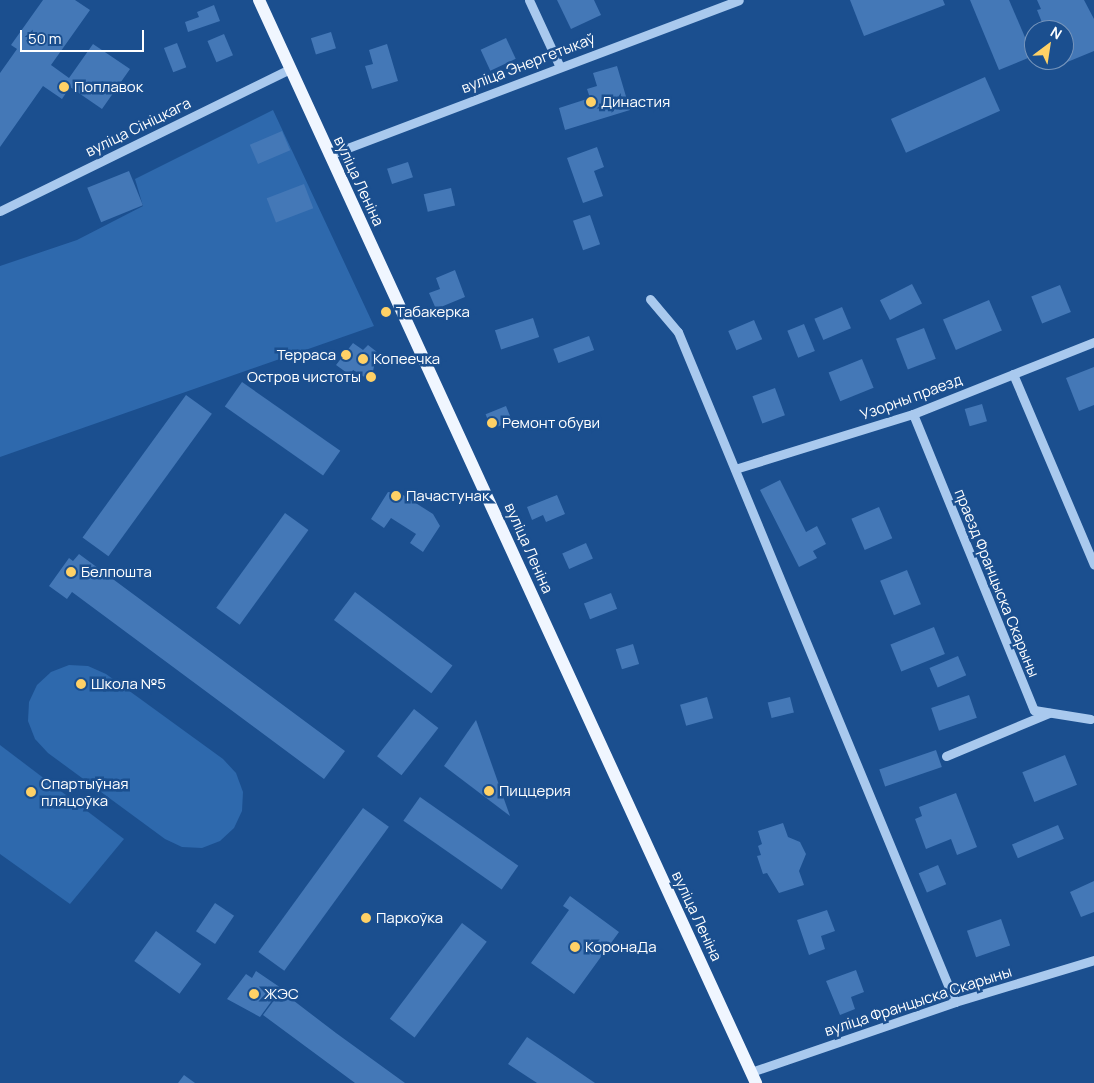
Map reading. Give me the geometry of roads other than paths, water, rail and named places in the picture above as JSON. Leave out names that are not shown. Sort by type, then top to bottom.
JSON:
[{"type":"main road","name":"вуліца Леніна","points":[[259,0],[754,1077]]},
{"type":"street","points":[[529,0],[559,65]]},
{"type":"street","name":"вуліца Энергетыкаў","points":[[329,155],[559,65],[739,0]]},
{"type":"street","name":"вуліца Сініцкага","points":[[0,211],[290,69]]},
{"type":"street","points":[[650,299],[678,332],[955,1002]]},
{"type":"street","name":"Узорны праезд","points":[[735,469],[913,414],[1094,342]]},
{"type":"street","points":[[1013,374],[1094,565]]},
{"type":"street","name":"праезд Францыска Скарыны","points":[[913,414],[1034,710],[1092,717],[1094,728]]},
{"type":"street","points":[[946,756],[1049,713]]},
{"type":"street","name":"вуліца Францыска Скарыны","points":[[754,1077],[955,1002],[1094,960]]},
{"type":"place","name":"Поплавок","points":[[64,87]]},
{"type":"place","name":"Династия","points":[[591,102]]},
{"type":"place","name":"Табакерка","points":[[386,312]]},
{"type":"place","name":"Терраса","points":[[346,355]]},
{"type":"place","name":"Копеечка","points":[[363,359]]},
{"type":"place","name":"Остров чистоты","points":[[371,377]]},
{"type":"place","name":"Ремонт обуви","points":[[492,423]]},
{"type":"place","name":"Пачастунак","points":[[396,496]]},
{"type":"place","name":"Белпошта","points":[[71,572]]},
{"type":"place","name":"Школа №5","points":[[81,684]]},
{"type":"place","name":"Пиццерия","points":[[489,791]]},
{"type":"place","name":"Спартыўная пляцоўка","points":[[31,792]]},
{"type":"place","name":"Паркоўка","points":[[366,918]]},
{"type":"place","name":"КоронаДа","points":[[575,947]]},
{"type":"place","name":"ЖЭС","points":[[254,994]]}]
